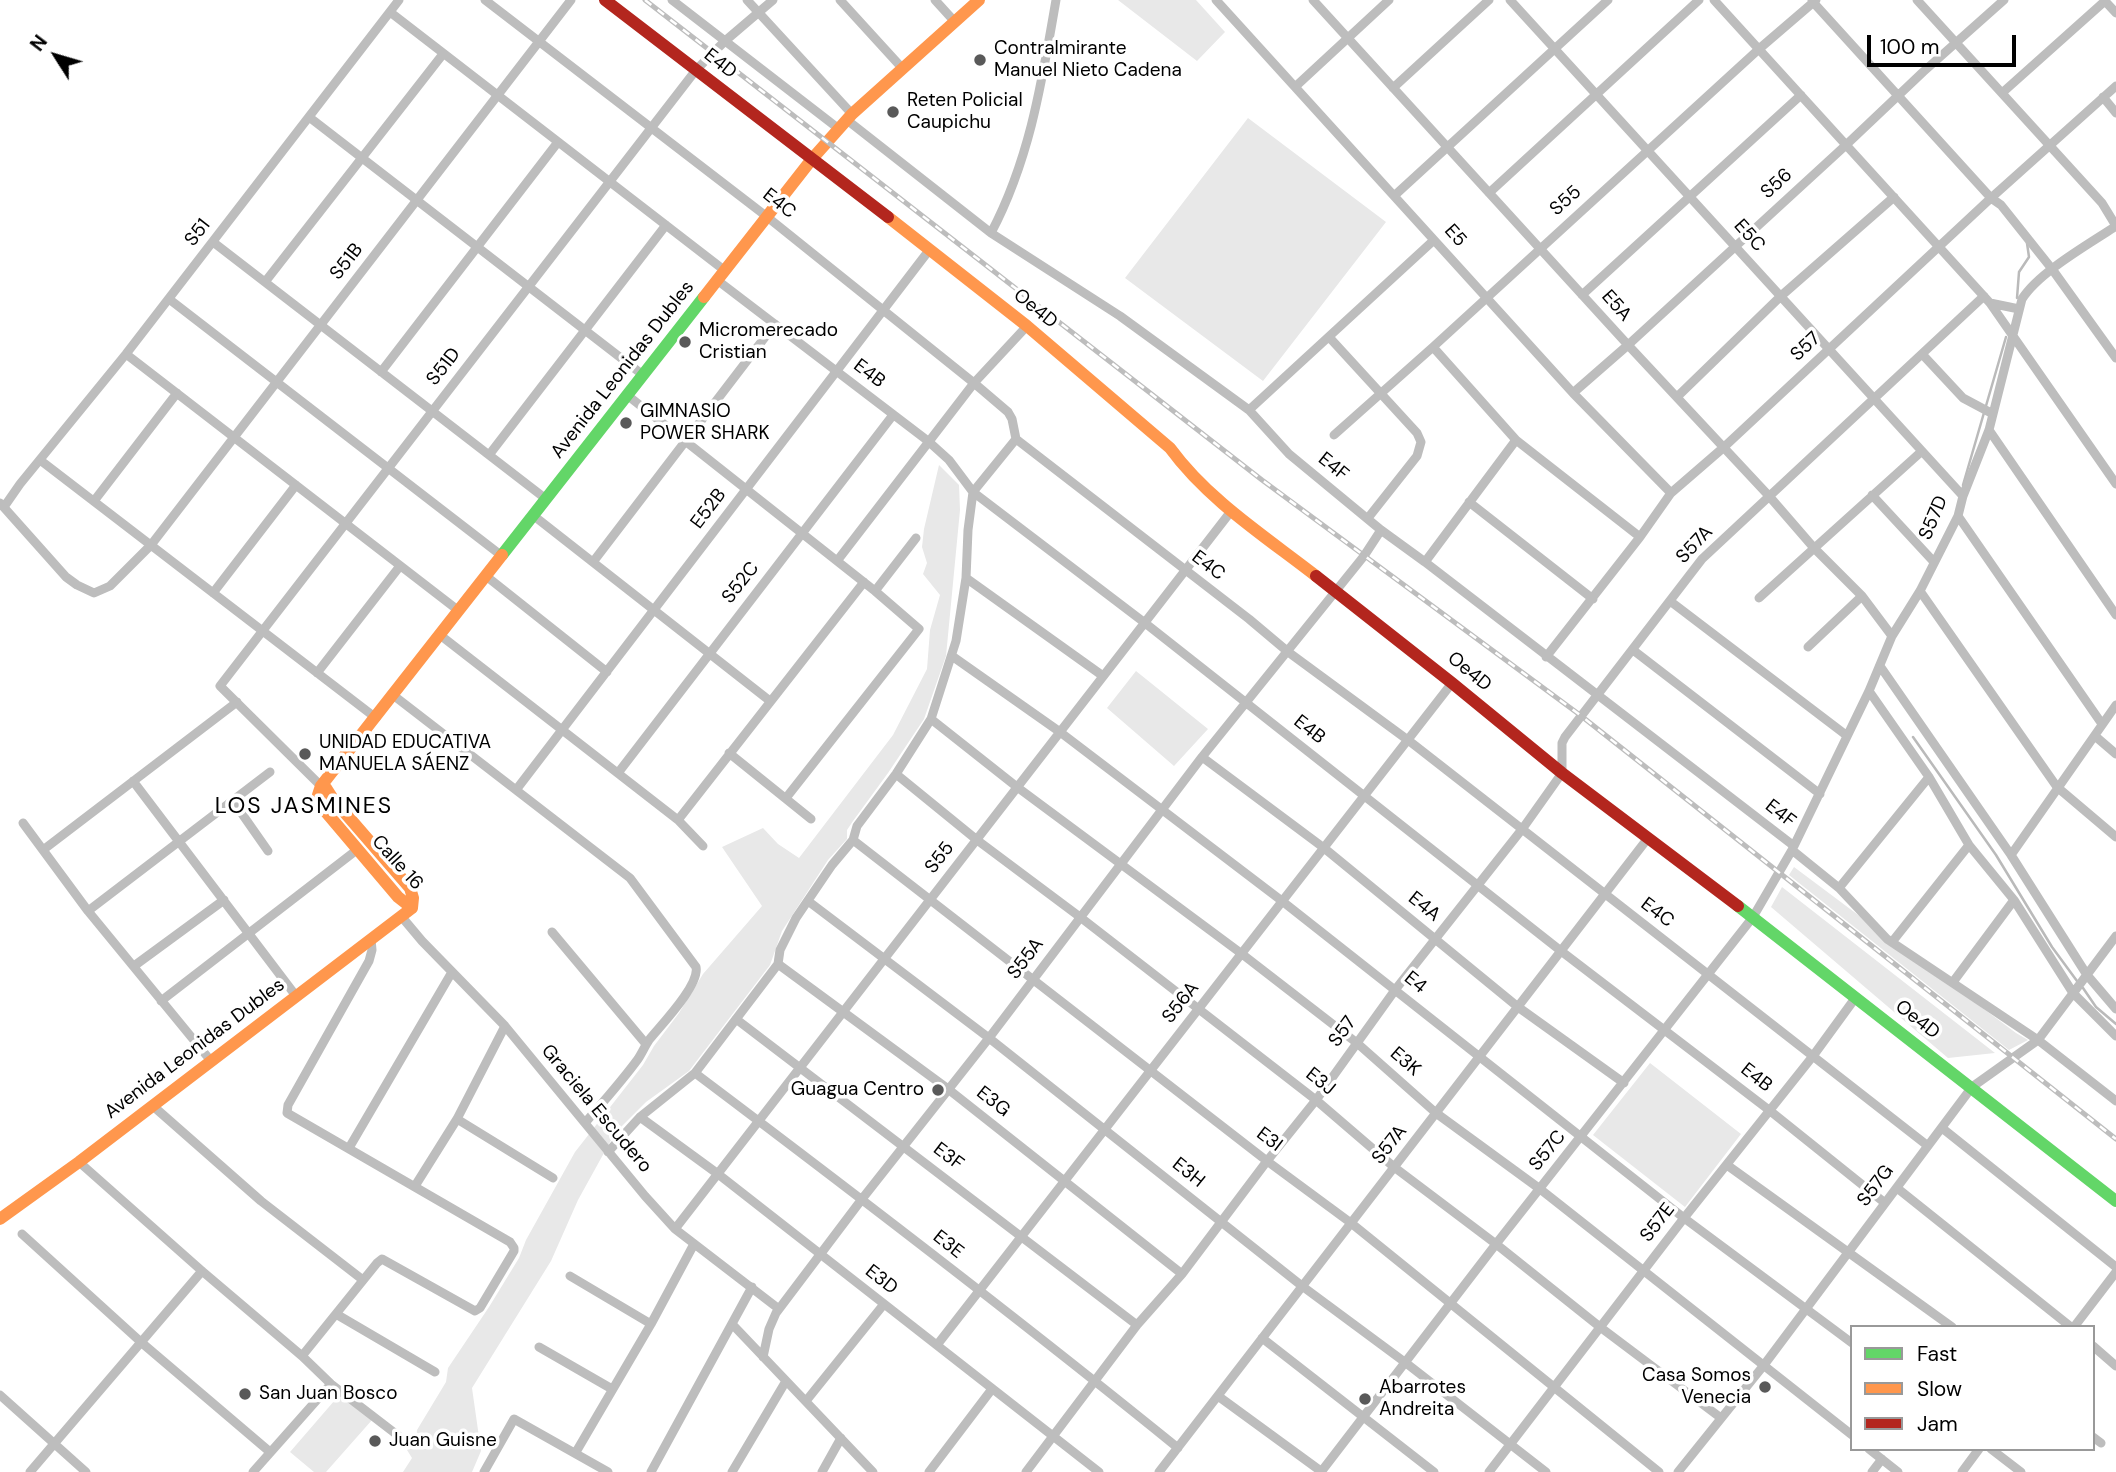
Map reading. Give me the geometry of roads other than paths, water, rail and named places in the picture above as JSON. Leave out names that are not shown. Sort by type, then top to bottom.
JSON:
[{"type":"street","name":"S51","points":[[2,505],[126,354],[398,0]]},
{"type":"street","name":"E4C","points":[[485,0],[766,216],[974,383],[1008,412],[1016,439],[1287,651],[1522,828],[1604,895],[1928,1146]]},
{"type":"street","name":"S51B","points":[[2,505],[77,585],[94,593],[110,586],[151,545],[571,0]]},
{"type":"street","name":"E4D","points":[[605,0],[812,159]]},
{"type":"street","points":[[672,0],[725,41],[846,121]]},
{"type":"street","name":"E4F","points":[[747,0],[846,121],[991,233],[1121,316],[1249,410],[1289,454],[1381,530],[1793,848],[1839,888],[1892,942],[2038,1040],[2116,1101]]},
{"type":"street","name":"S51D","points":[[237,702],[220,686],[696,70],[725,41],[774,0]]},
{"type":"street","points":[[840,0],[903,69]]},
{"type":"street","points":[[935,0],[955,22]]},
{"type":"street","name":"Avenida Leonidas Dubles","points":[[321,786],[812,159],[846,121],[979,0]]},
{"type":"street","points":[[991,233],[1006,202],[1037,108],[1056,0]]},
{"type":"street","name":"E5","points":[[1216,0],[1573,393],[1671,493]]},
{"type":"street","name":"E5A","points":[[1313,0],[1628,345],[1678,396],[1814,548],[1862,596],[1892,636]]},
{"type":"street","points":[[1295,87],[1389,0]]},
{"type":"street","points":[[1393,88],[1489,0]]},
{"type":"street","name":"E5C","points":[[1510,0],[1963,496]]},
{"type":"street","points":[[1394,196],[1608,0]]},
{"type":"street","points":[[1489,193],[1699,0]]},
{"type":"street","points":[[1714,0],[1987,300],[2116,484]]},
{"type":"street","points":[[1917,0],[2102,204],[2116,226]]},
{"type":"street","name":"S56","points":[[1573,393],[2004,0]]},
{"type":"street","points":[[1813,1],[1897,97],[1991,198],[2001,205],[2053,270],[2116,358]]},
{"type":"street","name":"S55","points":[[1334,435],[1813,1]]},
{"type":"street","points":[[2002,93],[2105,1],[2116,13]]},
{"type":"street","name":"E4B","points":[[390,12],[666,225],[775,324],[949,460],[973,492],[1145,623],[1885,1203]]},
{"type":"street","points":[[265,282],[443,54]]},
{"type":"street","name":"S57","points":[[1546,657],[1671,493],[2116,86]]},
{"type":"street","points":[[1583,295],[1801,95]]},
{"type":"street","points":[[2103,97],[2116,113]]},
{"type":"street","points":[[309,117],[643,375]]},
{"type":"street","points":[[381,372],[558,142]]},
{"type":"street","name":"Oe4D","points":[[812,159],[1027,327],[1170,448],[1186,470],[1232,510],[1452,682],[1562,773],[1753,917],[2116,1201]]},
{"type":"street","points":[[1678,396],[1781,296],[1894,197]]},
{"type":"street","points":[[489,455],[666,225]]},
{"type":"street","name":"S57D","points":[[1793,848],[1869,691],[1892,636],[1920,591],[1958,516],[1989,430],[2022,299],[2026,292],[2053,270],[2116,226]]},
{"type":"street","points":[[1249,410],[1434,240]]},
{"type":"street","points":[[213,242],[547,499]]},
{"type":"street","name":"E52B","points":[[516,790],[930,249]]},
{"type":"street","points":[[169,299],[502,556]]},
{"type":"street","points":[[1987,300],[2020,309]]},
{"type":"street","name":"S57A","points":[[1562,773],[1564,737],[1702,559],[1922,354],[1987,300]]},
{"type":"street","points":[[593,562],[775,324]]},
{"type":"street","points":[[837,561],[974,383],[1027,327]]},
{"type":"street","points":[[1329,337],[1417,433],[1421,442],[1417,456],[1368,518]]},
{"type":"street","points":[[1433,348],[1516,440],[1640,537]]},
{"type":"street","points":[[126,354],[459,611]]},
{"type":"street","points":[[1922,354],[1963,398],[1993,414]]},
{"type":"street","points":[[94,501],[177,393]]},
{"type":"street","points":[[627,395],[917,626],[917,632],[786,798]]},
{"type":"street","name":"S52C","points":[[618,773],[893,415]]},
{"type":"street","points":[[1989,430],[2116,615]]},
{"type":"street","points":[[608,1152],[640,1116],[695,1073],[778,964],[780,950],[787,935],[808,901],[853,840],[862,817],[896,774],[931,719],[956,641],[973,492],[1016,439]]},
{"type":"street","points":[[1425,562],[1516,440]]},
{"type":"street","points":[[1759,598],[1922,451]]},
{"type":"street","points":[[40,460],[376,718]]},
{"type":"street","points":[[213,593],[296,485]]},
{"type":"street","points":[[1872,495],[1934,562]]},
{"type":"street","points":[[1469,502],[1592,599]]},
{"type":"street","name":"S55","points":[[675,1229],[1232,510]]},
{"type":"street","points":[[534,516],[769,701]]},
{"type":"street","points":[[1958,516],[2102,724]]},
{"type":"street","name":"S55A","points":[[763,1357],[769,1329],[779,1308],[989,1038],[1202,757],[1364,556],[1381,530]]},
{"type":"street","points":[[875,591],[916,537]]},
{"type":"street","points":[[317,673],[400,566]]},
{"type":"street","points":[[486,576],[607,672]]},
{"type":"street","points":[[965,578],[1103,676]]},
{"type":"street","points":[[678,820],[864,582]]},
{"type":"street","points":[[1920,591],[2057,787],[2116,836]]},
{"type":"street","points":[[1808,647],[1862,596]]},
{"type":"street","points":[[1670,601],[1846,735]]},
{"type":"street","points":[[440,635],[678,820],[703,846]]},
{"type":"street","points":[[1633,650],[1820,794]]},
{"type":"street","name":"E4","points":[[951,656],[1060,732],[1282,901],[1684,1218],[1850,1341]]},
{"type":"street","points":[[1880,666],[2011,855],[2087,975],[2116,1009]]},
{"type":"street","name":"S56A","points":[[937,1345],[1452,682]]},
{"type":"street","points":[[1869,691],[1930,777],[1969,845],[2014,900],[2073,993],[2116,1036]]},
{"type":"street","points":[[393,695],[630,878],[696,967],[697,972],[675,1008],[646,1044],[638,1059],[585,1123]]},
{"type":"street","points":[[43,850],[237,702],[321,786]]},
{"type":"street","points":[[2011,855],[2116,705]]},
{"type":"street","name":"E3K","points":[[931,719],[1357,1043],[1436,1112],[1540,1189],[1850,1433]]},
{"type":"street","points":[[2095,736],[2116,754]]},
{"type":"street","points":[[729,753],[811,819]]},
{"type":"street","name":"E4A","points":[[1202,757],[1324,848],[1518,1007],[1624,1083]]},
{"type":"street","points":[[88,911],[270,772]]},
{"type":"street","name":"S57","points":[[1026,1472],[1094,1380],[1182,1274],[1316,1100],[1395,990],[1479,886],[1562,773]]},
{"type":"street","name":"E3J","points":[[896,774],[976,840],[1316,1100],[1394,1167],[1721,1419]]},
{"type":"street","points":[[1839,888],[1930,777]]},
{"type":"street","points":[[133,781],[296,996]]},
{"type":"street","name":"Calle 16","points":[[321,786],[326,788],[410,888],[414,898],[406,912],[404,903],[320,805],[318,795],[321,786]]},
{"type":"street","points":[[233,801],[268,851]]},
{"type":"street","points":[[23,823],[88,911],[211,1061]]},
{"type":"street","name":"S57A","points":[[1159,1472],[1648,838]]},
{"type":"street","name":"E3I","points":[[853,840],[1351,1223],[1659,1472]]},
{"type":"street","points":[[1892,942],[1969,845]]},
{"type":"street","name":"S57C","points":[[1321,1472],[1753,917],[1793,848]]},
{"type":"street","points":[[161,1001],[358,849]]},
{"type":"street","points":[[134,966],[224,900]]},
{"type":"street","points":[[1953,982],[2014,900]]},
{"type":"street","name":"E3H","points":[[808,901],[989,1038],[1302,1286],[1546,1472]]},
{"type":"street","name":"Avenida Leonidas Dubles","points":[[0,1219],[79,1162],[406,912]]},
{"type":"street","name":"Graciela Escudero","points":[[406,912],[422,941],[505,1026],[675,1229],[779,1308]]},
{"type":"street","points":[[552,932],[646,1044]]},
{"type":"street","name":"S57G","points":[[1678,1472],[1764,1365],[1972,1087],[2038,1040],[2116,936]]},
{"type":"street","points":[[302,1356],[382,1259],[473,1310],[478,1310],[514,1251],[510,1242],[287,1113],[288,1105],[369,961],[371,939]]},
{"type":"street","name":"E3G","points":[[778,964],[948,1089],[1182,1274]]},
{"type":"street","points":[[349,1148],[452,972]]},
{"type":"street","name":"S57E","points":[[1489,1472],[1856,997]]},
{"type":"street","name":"E3F","points":[[736,1019],[1137,1325]]},
{"type":"street","points":[[415,1186],[457,1119],[505,1026]]},
{"type":"street","name":"E3E","points":[[695,1073],[862,1199],[1178,1448]]},
{"type":"street","points":[[153,1106],[261,1201],[363,1280]]},
{"type":"street","name":"E3D","points":[[640,1116],[1099,1472]]},
{"type":"street","points":[[457,1119],[553,1178]]},
{"type":"street","points":[[1942,1128],[2116,1270],[2074,1325]]},
{"type":"street","points":[[79,1162],[331,1384],[409,1444]]},
{"type":"street","points":[[1727,1165],[1949,1325]]},
{"type":"street","points":[[1897,1188],[2069,1325]]},
{"type":"street","points":[[22,1234],[142,1343],[270,1452]]},
{"type":"street","points":[[576,1452],[694,1244]]},
{"type":"street","points":[[30,1472],[202,1271]]},
{"type":"street","points":[[570,1276],[651,1324]]},
{"type":"street","points":[[650,1472],[752,1287]]},
{"type":"street","points":[[806,1401],[884,1304]]},
{"type":"street","points":[[336,1314],[435,1372]]},
{"type":"street","points":[[732,1324],[873,1472]]},
{"type":"street","points":[[1262,1338],[1434,1472]]},
{"type":"street","points":[[539,1347],[612,1389]]},
{"type":"street","points":[[2095,1348],[2116,1366]]},
{"type":"street","points":[[732,1472],[786,1381]]},
{"type":"street","points":[[254,1472],[331,1384]]},
{"type":"street","points":[[929,1472],[992,1390]]},
{"type":"street","points":[[0,1395],[86,1472]]},
{"type":"street","points":[[1217,1396],[1321,1472]]},
{"type":"street","points":[[484,1472],[514,1419],[608,1472]]},
{"type":"street","points":[[822,1472],[841,1438]]},
{"type":"street","points":[[1871,1451],[1898,1472]]},
{"type":"street","points":[[1962,1472],[1978,1451]]},
{"type":"street","points":[[1994,1451],[2021,1472]]},
{"type":"street","points":[[1872,1472],[1882,1460]]},
{"type":"waterway","points":[[2017,298],[2019,272],[2029,257],[2027,243]]},
{"type":"waterway","points":[[1963,485],[2006,337]]},
{"type":"waterway","points":[[1913,737],[1996,855],[2052,947],[2077,981]]},
{"type":"waterway","points":[[2083,988],[2096,1007],[2116,1024]]},
{"type":"railway","points":[[645,0],[1262,480],[1580,715],[2116,1139]]},
{"type":"place","name":"Contralmirante Manuel Nieto Cadena","points":[[980,60]]},
{"type":"place","name":"Reten Policial Caupichu","points":[[893,112]]},
{"type":"place","name":"Micromerecado Cristian","points":[[685,342]]},
{"type":"place","name":"GIMNASIO POWER SHARK","points":[[626,423]]},
{"type":"place","name":"UNIDAD EDUCATIVA MANUELA SÁENZ","points":[[305,754]]},
{"type":"place","name":"Guagua Centro","points":[[938,1090]]},
{"type":"place","name":"Casa Somos Venecia","points":[[1765,1387]]},
{"type":"place","name":"San Juan Bosco","points":[[245,1394]]},
{"type":"place","name":"Abarrotes Andreita","points":[[1365,1399]]},
{"type":"place","name":"Juan Guisne","points":[[375,1441]]},
{"type":"district","name":"LOS JASMINES","points":[[304,807]]}]
